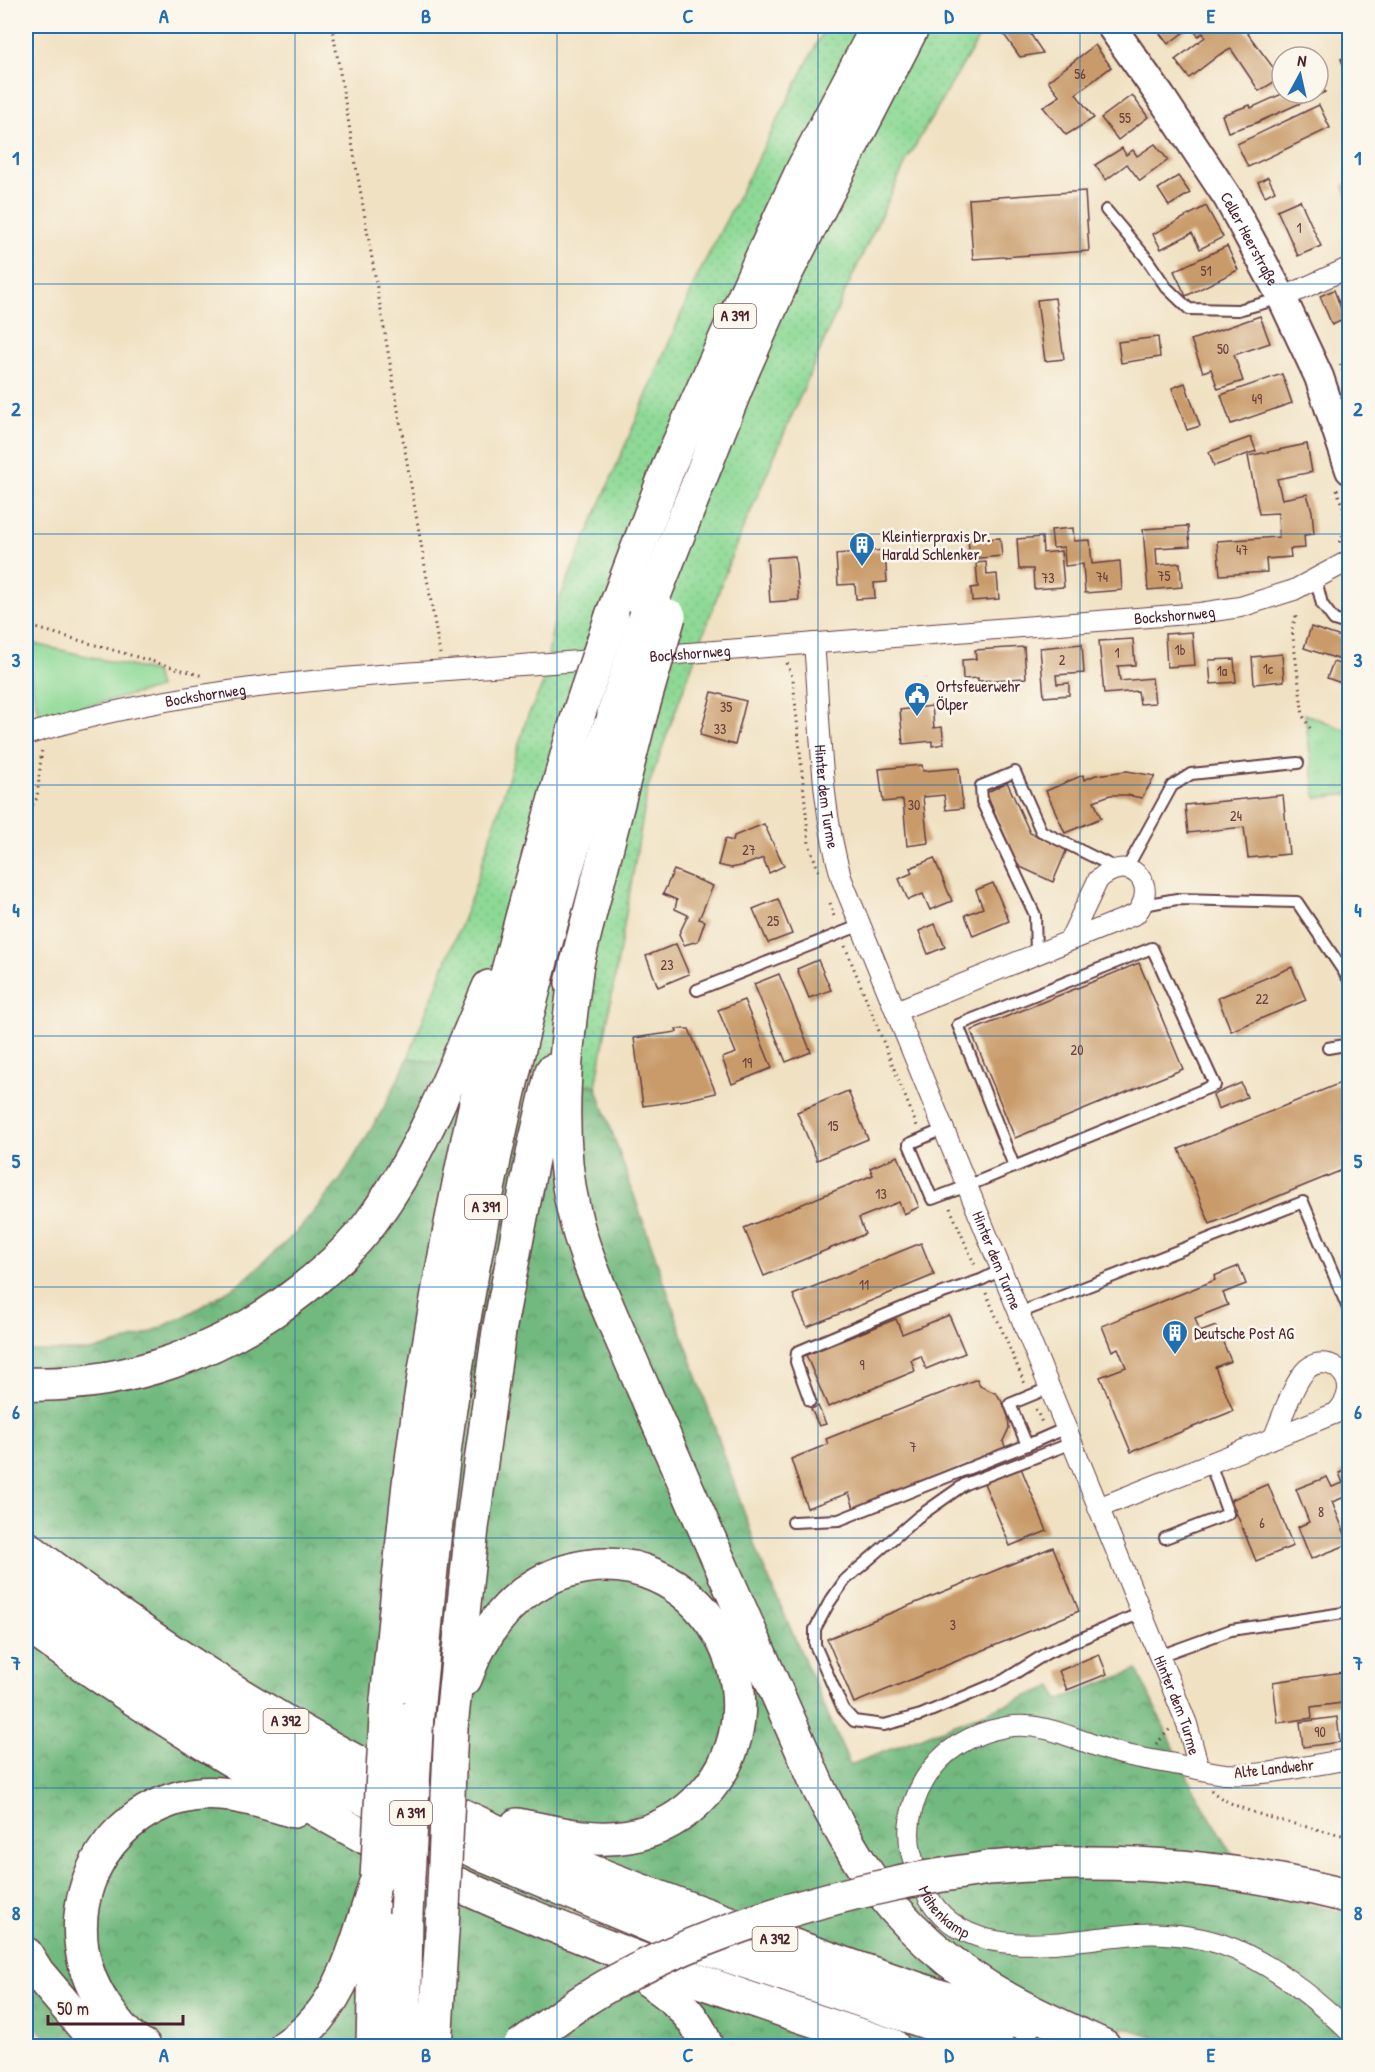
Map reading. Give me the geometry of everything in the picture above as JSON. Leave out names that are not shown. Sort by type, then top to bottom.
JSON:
[{"type":"highway","name":"A 391","points":[[373,2046],[377,1879],[387,1701],[409,1483],[424,1377],[459,1185],[475,1107],[526,900],[579,713],[612,616],[670,463],[803,169],[878,26]]},
{"type":"highway","name":"A 391","points":[[404,2046],[406,1914],[417,1713],[439,1490],[454,1379],[501,1128],[534,988],[588,791],[627,713],[743,370],[785,275],[913,26]]},
{"type":"highway","points":[[436,2045],[451,1727],[472,1528],[499,1331],[535,1144],[577,963],[627,713]]},
{"type":"highway","points":[[26,1384],[52,1385],[122,1375],[162,1365],[230,1339],[261,1320],[320,1276],[349,1250],[389,1196],[430,1120],[526,900]]},
{"type":"highway","points":[[577,963],[568,1034],[564,1102],[566,1167],[574,1213],[588,1259],[611,1315],[820,1791],[866,1872],[900,1914],[929,1943],[968,1975],[1008,2000],[1104,2046]]},
{"type":"highway","name":"A 392","points":[[26,1547],[119,1616],[232,1688],[358,1763],[460,1814],[586,1869],[693,1911],[967,2006],[1096,2046]]},
{"type":"highway","points":[[451,1727],[470,1665],[500,1616],[541,1581],[556,1574],[589,1566],[622,1566],[639,1570],[655,1576],[684,1593],[697,1604],[719,1630],[727,1646],[737,1680],[739,1718],[725,1764],[710,1788],[697,1802],[666,1824],[648,1832],[629,1836],[591,1838],[460,1814]]},
{"type":"highway","points":[[26,1584],[50,1604],[184,1696],[342,1788],[485,1856],[699,1946],[998,2046]]},
{"type":"highway","points":[[26,1624],[112,1686],[188,1735],[347,1828],[467,1888],[581,1937],[754,2002],[893,2046]]},
{"type":"highway","points":[[144,2046],[117,2024],[100,2000],[88,1978],[81,1953],[79,1928],[81,1906],[88,1881],[98,1860],[113,1839],[131,1822],[155,1807],[179,1797],[206,1794],[232,1795],[261,1801],[347,1828]]},
{"type":"highway","points":[[520,2046],[617,1980],[678,1950],[754,1921],[896,1883],[988,1868],[1075,1863],[1145,1865],[1274,1880],[1350,1897]]},
{"type":"highway","points":[[286,2046],[308,2031],[338,1992],[377,1879]]},
{"type":"highway","points":[[581,1937],[663,1989],[690,2015],[706,2046]]},
{"type":"highway","points":[[26,1953],[38,1973],[100,2046]]},
{"type":"main road","name":"Celler Heerstraße","points":[[1111,26],[1228,198],[1282,298],[1319,377],[1342,475]]},
{"type":"street","points":[[1282,298],[1350,267]]},
{"type":"street","name":"Bockshornweg","points":[[34,733],[142,706],[249,689],[1240,608],[1316,580],[1344,554]]},
{"type":"street","name":"Hinter dem Turme","points":[[814,643],[824,787],[829,824],[842,879],[1187,1724],[1199,1769]]},
{"type":"street","points":[[896,1011],[1136,914],[1143,905],[1146,894],[1138,873],[1121,868],[1106,873],[1098,880],[1069,941]]},
{"type":"street","points":[[1098,1508],[1336,1413],[1347,1404],[1349,1393],[1346,1370],[1324,1364],[1314,1365],[1306,1370],[1299,1380],[1274,1437]]},
{"type":"street","name":"Mähenkamp","points":[[1199,1769],[1121,1754],[1067,1735],[1035,1728],[1011,1727],[984,1732],[963,1741],[944,1757],[926,1778],[914,1802],[909,1823],[912,1860],[929,1898],[944,1917],[965,1932],[990,1941],[1017,1944],[1050,1943],[1142,1933],[1184,1937],[1221,1944],[1260,1962],[1300,1988],[1327,2009],[1350,2032]]},
{"type":"street","name":"Alte Landwehr","points":[[1199,1769],[1225,1774],[1267,1772],[1350,1759]]},
{"type":"lane","points":[[1106,210],[1144,255],[1166,287],[1189,309],[1238,310],[1282,298]]},
{"type":"lane","points":[[1316,580],[1322,604],[1334,620],[1350,625]]},
{"type":"lane","points":[[1036,954],[1035,915],[982,802],[981,786],[1015,772],[1041,831],[1121,868],[1172,786],[1191,774],[1298,763]]},
{"type":"lane","points":[[1143,905],[1177,899],[1298,902],[1348,978]]},
{"type":"lane","points":[[697,990],[861,925]]},
{"type":"lane","points":[[944,1129],[909,1144],[932,1199],[967,1186],[1215,1085],[1152,948],[958,1025],[1014,1166]]},
{"type":"lane","points":[[1328,1048],[1350,1044]]},
{"type":"lane","points":[[1019,1313],[1303,1202],[1350,1313]]},
{"type":"lane","points":[[810,1401],[796,1362],[797,1352],[906,1306],[981,1280],[1001,1270]]},
{"type":"lane","points":[[1338,1287],[1350,1282]]},
{"type":"lane","points":[[1027,1445],[1010,1404],[1049,1388]]},
{"type":"lane","points":[[793,1522],[840,1520],[1047,1436],[1069,1436]]},
{"type":"lane","points":[[1069,1436],[965,1484],[918,1517],[845,1580],[815,1629],[815,1645],[843,1709],[854,1721],[884,1725],[921,1715],[1004,1680],[1047,1653],[1141,1613]]},
{"type":"lane","points":[[1165,1538],[1228,1514],[1210,1463]]},
{"type":"lane","points":[[1159,1656],[1231,1630],[1350,1612]]},
{"type":"path","points":[[332,26],[443,672]]},
{"type":"path","points":[[1342,475],[1346,530],[1344,554]]},
{"type":"path","points":[[1296,616],[1292,629],[1296,662],[1303,716],[1310,728]]},
{"type":"path","points":[[26,625],[204,677]]},
{"type":"path","points":[[793,679],[809,844],[820,877]]},
{"type":"path","points":[[26,815],[37,798],[41,772],[34,733]]},
{"type":"path","points":[[828,898],[840,934],[922,1139]]},
{"type":"path","points":[[944,1194],[1047,1436]]},
{"type":"path","points":[[1153,1747],[1172,1727]]},
{"type":"path","points":[[1199,1769],[1219,1799],[1260,1814],[1350,1837]]},
{"type":"green space","points":[[826,26],[979,26],[979,37],[908,158],[845,292],[733,552],[648,787],[596,1086],[408,1058],[473,893],[527,718],[543,684],[557,605],[698,275]]},
{"type":"green space","points":[[26,642],[155,672],[159,688],[39,718],[26,653]]},
{"type":"green space","points":[[1305,714],[1349,731],[1349,794],[1316,798]]},
{"type":"green space","points":[[408,1058],[596,1086],[761,1561],[850,1765],[1053,1686],[1058,1700],[1137,1670],[1195,1792],[1255,1893],[1349,1913],[1349,2046],[1183,2046],[1123,2027],[1119,2046],[59,2046],[26,2020],[26,1351],[91,1351],[143,1336],[187,1315],[241,1283],[297,1232],[341,1179],[385,1106]]},
{"type":"building","points":[[1004,26],[1043,26],[1031,35],[1043,53],[1020,57],[1000,29]]},
{"type":"building","points":[[1154,26],[1192,26],[1168,44]]},
{"type":"building","points":[[1192,26],[1242,26],[1270,63],[1270,84],[1259,91],[1231,49],[1219,55],[1189,78],[1175,60],[1205,37],[1203,33],[1198,36]]},
{"type":"building","points":[[1095,45],[1111,67],[1076,94],[1094,118],[1066,135],[1043,107],[1060,96],[1048,81]]},
{"type":"building","points":[[1350,55],[1350,80],[1349,80],[1341,59]]},
{"type":"building","points":[[1132,95],[1148,117],[1118,140],[1101,118]]},
{"type":"building","points":[[1270,99],[1270,105],[1296,105],[1256,123],[1228,132],[1222,115],[1250,105],[1251,108]]},
{"type":"building","points":[[1319,105],[1330,128],[1248,167],[1237,144]]},
{"type":"building","points":[[1155,144],[1168,160],[1140,181],[1127,164],[1106,180],[1095,165],[1122,148],[1126,155],[1133,150],[1137,156]]},
{"type":"building","points":[[1178,176],[1190,193],[1169,206],[1158,189]]},
{"type":"building","points":[[1268,177],[1275,191],[1265,196],[1258,182]]},
{"type":"building","points":[[1350,182],[1350,203],[1349,203],[1342,185]]},
{"type":"building","points":[[1085,191],[1089,251],[973,259],[969,199]]},
{"type":"building","points":[[1300,200],[1321,246],[1298,256],[1277,210]]},
{"type":"building","points":[[1206,206],[1223,237],[1200,249],[1192,233],[1161,249],[1153,234]]},
{"type":"building","points":[[1227,246],[1238,270],[1186,296],[1174,271]]},
{"type":"building","points":[[1334,290],[1345,319],[1332,325],[1320,296]]},
{"type":"building","points":[[1055,298],[1064,359],[1045,361],[1037,300]]},
{"type":"building","points":[[1260,316],[1270,343],[1234,355],[1243,381],[1218,389],[1211,369],[1203,372],[1191,340]]},
{"type":"building","points":[[1158,337],[1160,357],[1121,363],[1118,342]]},
{"type":"building","points":[[1282,374],[1292,403],[1231,424],[1221,395]]},
{"type":"building","points":[[1185,383],[1200,426],[1187,430],[1172,388]]},
{"type":"building","points":[[1251,437],[1256,451],[1214,466],[1209,452]]},
{"type":"building","points":[[1307,444],[1312,472],[1277,479],[1282,499],[1307,494],[1312,511],[1314,534],[1304,535],[1305,548],[1290,549],[1291,557],[1266,559],[1267,572],[1220,575],[1217,541],[1279,537],[1278,513],[1259,514],[1248,456]]},
{"type":"building","points":[[1188,526],[1190,546],[1156,548],[1157,565],[1180,563],[1182,587],[1148,590],[1143,529]]},
{"type":"building","points":[[1073,528],[1074,541],[1090,540],[1092,564],[1120,561],[1122,590],[1085,593],[1083,564],[1065,566],[1064,547],[1053,548],[1051,530]]},
{"type":"building","points":[[1042,537],[1043,553],[1061,551],[1064,587],[1034,589],[1033,569],[1019,569],[1017,539]]},
{"type":"building","points":[[1000,538],[1002,556],[970,559],[968,540]]},
{"type":"building","name":"Kleintierpraxis Dr. Harald Schlenker","points":[[885,550],[887,582],[874,583],[875,598],[856,599],[855,584],[838,585],[836,554]]},
{"type":"building","points":[[795,556],[799,600],[770,602],[767,558]]},
{"type":"building","points":[[986,562],[987,575],[997,574],[999,599],[972,601],[971,588],[978,587],[976,563]]},
{"type":"building","points":[[1311,627],[1350,640],[1350,663],[1304,648]]},
{"type":"building","points":[[1192,632],[1195,665],[1167,667],[1165,634]]},
{"type":"building","points":[[1133,639],[1135,665],[1118,666],[1120,681],[1152,678],[1155,703],[1140,704],[1138,691],[1104,694],[1099,641]]},
{"type":"building","points":[[1082,644],[1084,673],[1056,675],[1057,684],[1069,683],[1069,695],[1044,697],[1040,648]]},
{"type":"building","points":[[1024,647],[1026,678],[978,681],[978,678],[963,679],[962,660],[976,659],[975,650]]},
{"type":"building","points":[[1282,654],[1284,681],[1254,684],[1252,657]]},
{"type":"building","points":[[1234,659],[1236,682],[1211,684],[1209,660]]},
{"type":"building","points":[[1333,662],[1349,667],[1344,684],[1327,678]]},
{"type":"building","points":[[712,692],[746,701],[735,745],[700,735]]},
{"type":"building","name":"Ortsfeuerwehr Ölper","points":[[932,706],[934,728],[942,727],[944,744],[932,746],[932,741],[903,744],[900,710]]},
{"type":"building","points":[[922,765],[923,771],[959,768],[963,808],[946,810],[944,795],[923,797],[928,843],[907,846],[903,800],[883,802],[879,769]]},
{"type":"building","points":[[1127,771],[1155,776],[1142,798],[1110,795],[1094,801],[1101,818],[1065,833],[1046,791],[1083,775],[1084,780],[1096,775]]},
{"type":"building","points":[[1007,782],[1030,833],[1067,849],[1053,882],[1018,866],[986,793]]},
{"type":"building","points":[[1283,795],[1289,854],[1248,858],[1244,827],[1188,833],[1185,805]]},
{"type":"building","points":[[764,824],[784,866],[769,873],[763,858],[731,868],[718,865],[725,839],[733,841],[734,836]]},
{"type":"building","points":[[934,858],[952,901],[930,910],[923,894],[908,900],[899,879],[912,873],[910,868]]},
{"type":"building","points":[[674,870],[713,886],[699,919],[705,921],[698,941],[684,945],[679,934],[688,915],[675,909],[677,900],[663,894]]},
{"type":"building","points":[[993,883],[1009,921],[973,936],[965,915],[983,908],[976,890]]},
{"type":"building","points":[[778,899],[792,934],[768,943],[753,909]]},
{"type":"building","points":[[935,924],[945,947],[928,954],[919,931]]},
{"type":"building","points":[[676,944],[689,974],[658,987],[646,956]]},
{"type":"building","points":[[818,960],[831,990],[809,998],[797,969]]},
{"type":"building","points":[[1139,963],[1183,1069],[1015,1138],[971,1031]]},
{"type":"building","points":[[1292,967],[1306,1000],[1231,1031],[1218,998]]},
{"type":"building","points":[[779,974],[811,1052],[786,1062],[754,984]]},
{"type":"building","points":[[744,1000],[772,1068],[732,1084],[722,1058],[736,1053],[718,1010]]},
{"type":"building","points":[[676,1029],[689,1029],[716,1093],[643,1106],[634,1038],[677,1032]]},
{"type":"building","points":[[1350,1079],[1350,1167],[1210,1224],[1179,1149]]},
{"type":"building","points":[[1241,1083],[1247,1097],[1218,1109],[1213,1095]]},
{"type":"building","points":[[848,1091],[868,1139],[817,1160],[797,1112]]},
{"type":"building","points":[[898,1156],[919,1207],[904,1214],[899,1202],[859,1218],[865,1234],[764,1276],[744,1228],[873,1175],[870,1168]]},
{"type":"building","points":[[921,1243],[934,1275],[807,1327],[793,1295]]},
{"type":"building","name":"Deutsche Post AG","points":[[1239,1266],[1246,1284],[1223,1293],[1228,1305],[1195,1318],[1200,1332],[1216,1326],[1231,1361],[1215,1367],[1233,1411],[1131,1452],[1100,1377],[1126,1367],[1118,1348],[1112,1351],[1102,1326],[1215,1280],[1214,1276]]},
{"type":"building","points":[[949,1315],[965,1353],[926,1369],[921,1356],[911,1360],[915,1371],[828,1407],[806,1355],[896,1319],[902,1334]]},
{"type":"building","points":[[977,1379],[980,1386],[997,1394],[1004,1405],[1009,1428],[1003,1441],[1006,1449],[855,1511],[849,1493],[807,1508],[791,1459],[828,1444],[826,1439]]},
{"type":"building","points":[[818,1406],[826,1424],[819,1426],[811,1409]]},
{"type":"building","points":[[1021,1468],[1047,1531],[1010,1546],[984,1483]]},
{"type":"building","points":[[1350,1468],[1350,1495],[1332,1502],[1349,1544],[1311,1559],[1298,1527],[1309,1522],[1296,1489],[1327,1477],[1332,1487],[1343,1483],[1339,1473]]},
{"type":"building","points":[[1268,1484],[1293,1546],[1256,1561],[1231,1500]]},
{"type":"building","points":[[1053,1547],[1079,1611],[854,1703],[827,1639]]},
{"type":"building","points":[[1099,1654],[1107,1674],[1067,1690],[1059,1671]]},
{"type":"building","points":[[1350,1671],[1350,1702],[1311,1707],[1312,1718],[1278,1723],[1273,1682]]},
{"type":"building","points":[[1337,1717],[1340,1742],[1303,1747],[1300,1722]]},
{"type":"place","name":"Kleintierpraxis Dr. Harald Schlenker","points":[[862,568]]},
{"type":"place","name":"Ortsfeuerwehr Ölper","points":[[917,718]]},
{"type":"place","name":"Deutsche Post AG","points":[[1175,1356]]}]
